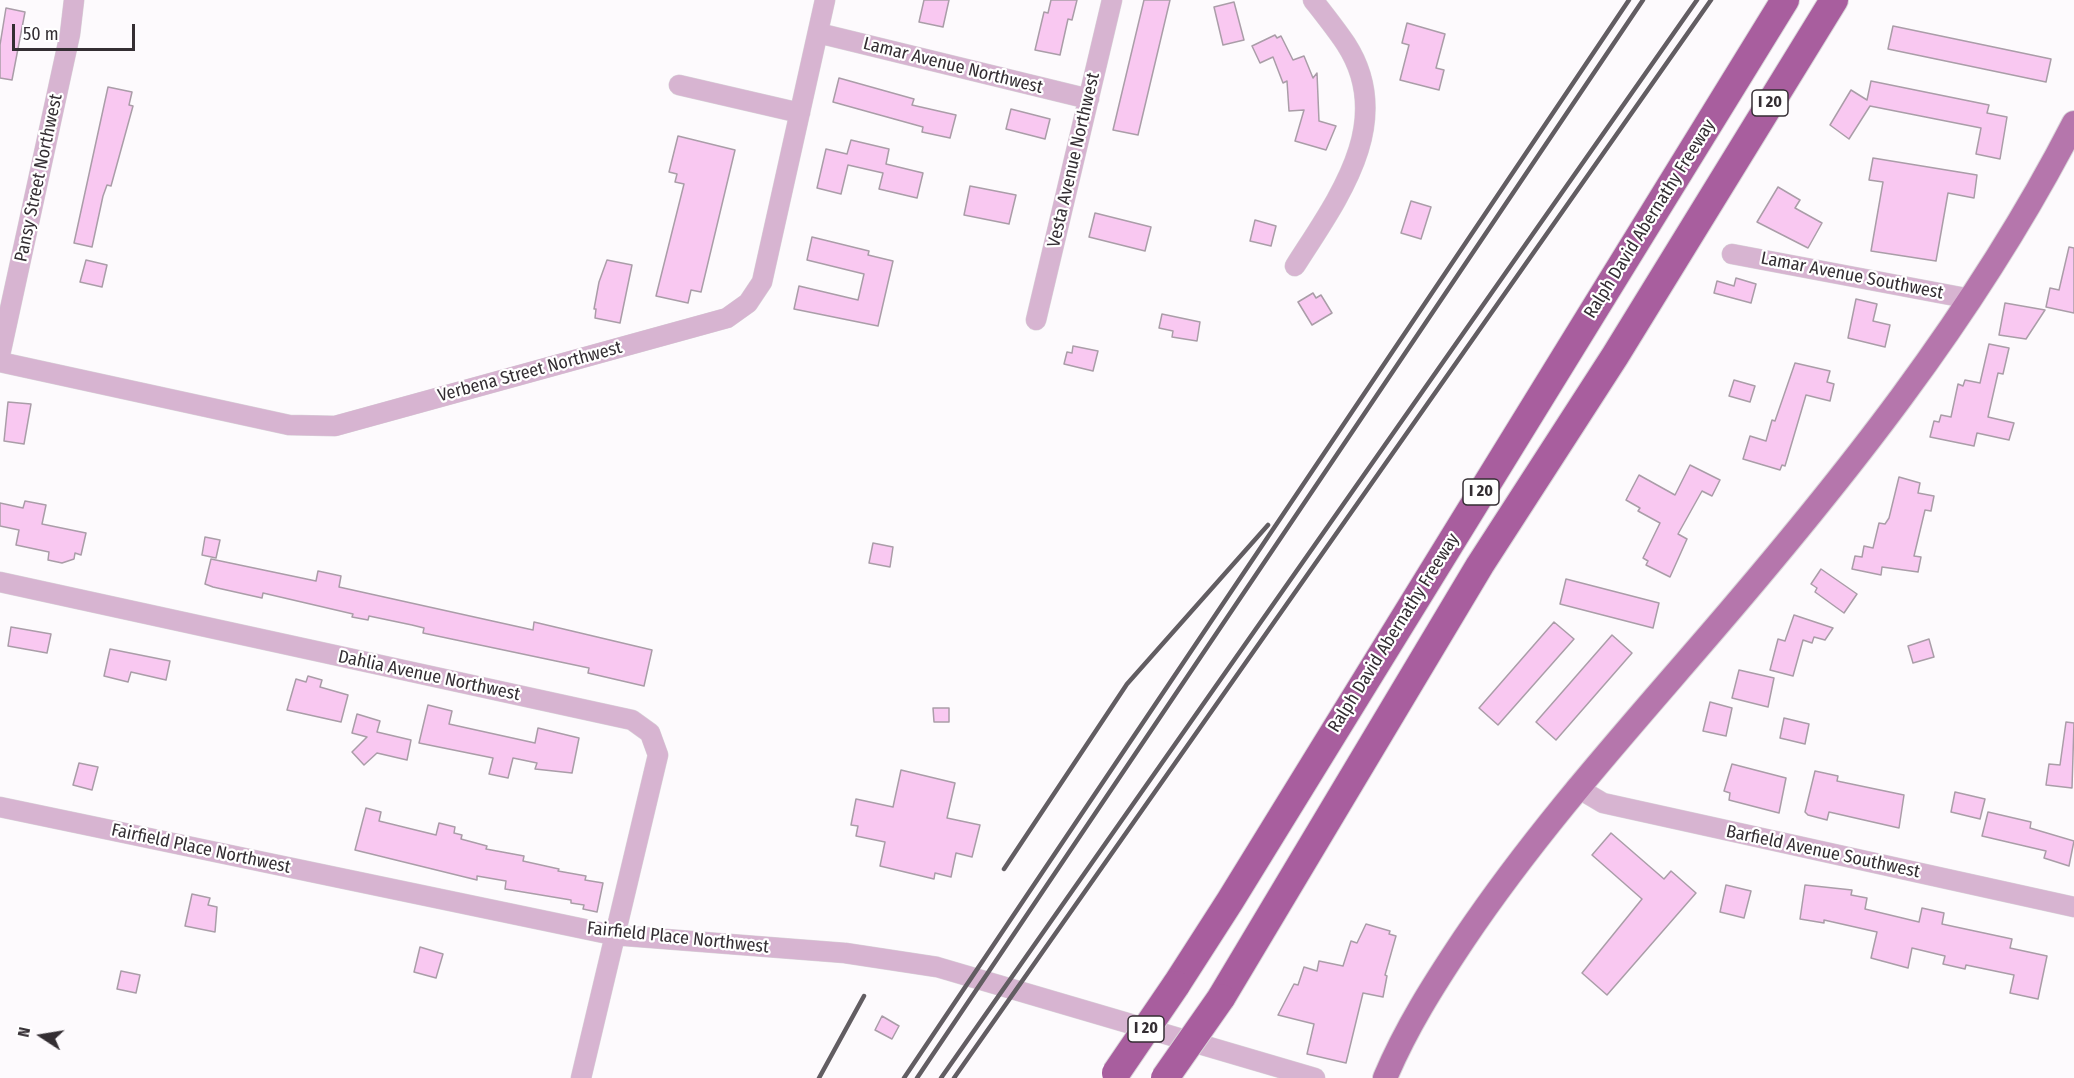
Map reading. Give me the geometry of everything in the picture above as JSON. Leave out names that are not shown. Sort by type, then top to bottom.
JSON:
[{"type":"highway","name":"Ralph David Abernathy Freeway","points":[[1114,1075],[1230,902],[1785,0]]},
{"type":"highway","name":"Ralph David Abernathy Freeway","points":[[1165,1078],[1221,999],[1480,565],[1615,356],[1834,0]]},
{"type":"main road","points":[[1385,1078],[1400,1042],[1429,992],[1503,881],[1576,787],[1830,493],[1903,398],[1971,298],[2071,136]]},
{"type":"street","name":"Pansy Street Northwest","points":[[0,355],[70,34],[74,0]]},
{"type":"street","name":"Verbena Street Northwest","points":[[0,362],[290,425],[335,426],[727,318],[748,303],[762,282],[825,0]]},
{"type":"street","name":"Vesta Avenue Northwest","points":[[1036,320],[1112,0]]},
{"type":"street","points":[[1295,266],[1342,192],[1354,167],[1365,120],[1361,81],[1347,46],[1312,0]]},
{"type":"street","name":"Lamar Avenue Northwest","points":[[818,33],[1089,99]]},
{"type":"street","points":[[679,85],[800,113]]},
{"type":"street","name":"Lamar Avenue Southwest","points":[[1732,254],[1971,298]]},
{"type":"street","name":"Dahlia Avenue Northwest","points":[[0,582],[632,720],[650,733],[658,755],[613,935]]},
{"type":"street","name":"Barfield Avenue Southwest","points":[[1576,787],[1603,803],[2074,907]]},
{"type":"street","name":"Fairfield Place Northwest","points":[[0,807],[613,935],[845,953],[937,967],[1315,1078]]},
{"type":"street","points":[[581,1078],[613,935]]},
{"type":"building","points":[[924,0],[949,0],[943,27],[919,22]]},
{"type":"building","points":[[1051,0],[1077,0],[1072,20],[1068,19],[1060,55],[1035,50],[1044,12],[1048,13]]},
{"type":"building","points":[[1144,0],[1170,0],[1138,135],[1113,130]]},
{"type":"building","points":[[1234,2],[1244,40],[1223,45],[1214,7]]},
{"type":"building","points":[[6,8],[25,12],[12,80],[0,78],[0,45]]},
{"type":"building","points":[[1407,23],[1445,34],[1436,68],[1444,70],[1439,90],[1400,80],[1409,45],[1402,43]]},
{"type":"building","points":[[1893,26],[2051,59],[2046,82],[1888,49]]},
{"type":"building","points":[[1275,35],[1277,38],[1281,36],[1293,60],[1304,56],[1313,78],[1317,73],[1319,121],[1336,126],[1326,150],[1295,141],[1304,110],[1289,111],[1287,81],[1283,83],[1273,57],[1260,63],[1252,46]]},
{"type":"building","points":[[839,78],[914,99],[912,105],[956,115],[950,138],[922,132],[923,127],[833,102]]},
{"type":"building","points":[[1871,81],[1989,105],[1987,113],[2007,117],[2000,159],[1976,154],[1981,128],[1870,106],[1849,139],[1830,125],[1851,90],[1867,100]]},
{"type":"building","points":[[108,87],[132,92],[129,105],[133,106],[111,186],[107,185],[103,196],[92,247],[74,243]]},
{"type":"building","points":[[1011,109],[1050,119],[1045,139],[1006,129]]},
{"type":"building","points":[[678,136],[735,150],[701,292],[691,290],[688,303],[656,296],[684,184],[675,182],[677,174],[669,172]]},
{"type":"building","points":[[851,140],[889,149],[886,164],[923,173],[917,198],[879,189],[883,173],[848,165],[841,194],[817,188],[826,149],[847,154]]},
{"type":"building","points":[[1873,158],[1977,175],[1974,198],[1948,193],[1936,261],[1871,251],[1883,182],[1869,180]]},
{"type":"building","points":[[970,186],[1016,195],[1009,224],[964,215]]},
{"type":"building","points":[[1778,187],[1800,200],[1795,208],[1822,223],[1808,248],[1757,222]]},
{"type":"building","points":[[1411,201],[1431,207],[1421,239],[1401,233]]},
{"type":"building","points":[[1095,213],[1151,227],[1145,251],[1089,237]]},
{"type":"building","points":[[1255,220],[1276,226],[1271,246],[1250,241]]},
{"type":"building","points":[[812,237],[869,251],[868,255],[893,261],[878,326],[794,309],[799,286],[858,300],[864,274],[807,260]]},
{"type":"building","points":[[2069,247],[2074,248],[2074,313],[2046,307],[2050,288],[2059,290]]},
{"type":"building","points":[[86,260],[107,265],[102,287],[80,282]]},
{"type":"building","points":[[607,260],[632,265],[620,323],[595,318],[596,309],[594,309],[599,282]]},
{"type":"building","points":[[1736,278],[1756,284],[1751,303],[1714,293],[1717,281],[1734,286]]},
{"type":"building","points":[[1313,293],[1316,298],[1321,295],[1332,313],[1312,325],[1298,302]]},
{"type":"building","points":[[1856,299],[1877,304],[1873,321],[1890,325],[1885,347],[1848,338]]},
{"type":"building","points":[[2005,303],[2045,310],[2026,339],[1999,335]]},
{"type":"building","points":[[1162,314],[1200,322],[1197,341],[1172,337],[1173,331],[1159,328]]},
{"type":"building","points":[[1989,344],[2009,348],[2003,374],[1998,373],[1988,417],[2014,423],[2009,440],[1977,433],[1974,446],[1930,437],[1934,421],[1939,422],[1941,415],[1951,417],[1958,384],[1963,386],[1965,380],[1980,383]]},
{"type":"building","points":[[1073,346],[1098,351],[1093,371],[1064,364],[1067,352],[1072,353]]},
{"type":"building","points":[[1795,363],[1830,371],[1827,382],[1834,384],[1830,401],[1806,395],[1785,466],[1782,465],[1780,470],[1743,459],[1750,436],[1766,441]]},
{"type":"building","points":[[1734,380],[1755,386],[1750,402],[1729,396]]},
{"type":"building","points":[[8,402],[31,404],[24,444],[4,441]]},
{"type":"building","points":[[1690,465],[1720,480],[1712,496],[1702,491],[1678,534],[1687,539],[1670,577],[1646,565],[1648,561],[1643,558],[1660,523],[1638,511],[1640,508],[1626,500],[1639,475],[1675,495]]},
{"type":"building","points":[[1899,477],[1920,483],[1918,493],[1934,496],[1931,511],[1925,510],[1914,556],[1921,557],[1918,572],[1882,567],[1881,575],[1852,569],[1855,556],[1862,557],[1864,546],[1873,548],[1879,523],[1885,524],[1889,518]]},
{"type":"building","points":[[25,501],[46,505],[42,524],[86,533],[81,555],[75,553],[74,559],[62,563],[48,560],[49,552],[16,545],[19,530],[0,526],[0,503],[23,508]]},
{"type":"building","points":[[205,537],[220,540],[216,558],[202,555]]},
{"type":"building","points":[[873,543],[893,547],[890,567],[869,563]]},
{"type":"building","points":[[211,559],[316,581],[318,571],[341,576],[339,587],[533,630],[534,622],[652,650],[644,686],[588,673],[589,668],[423,633],[424,628],[412,625],[369,616],[368,620],[352,617],[353,614],[263,593],[262,598],[213,587],[205,584]]},
{"type":"building","points":[[1821,569],[1857,594],[1844,613],[1815,592],[1817,588],[1811,584]]},
{"type":"building","points":[[1566,579],[1659,603],[1653,628],[1560,604]]},
{"type":"building","points":[[1794,615],[1833,628],[1825,640],[1814,637],[1812,643],[1803,640],[1793,676],[1770,670],[1778,639],[1785,641]]},
{"type":"building","points":[[1554,622],[1574,639],[1498,725],[1479,708]]},
{"type":"building","points":[[11,627],[51,634],[47,653],[8,646]]},
{"type":"building","points":[[1612,635],[1632,653],[1556,740],[1536,722]]},
{"type":"building","points":[[1929,639],[1934,657],[1913,663],[1908,646]]},
{"type":"building","points":[[110,649],[170,661],[166,680],[131,672],[128,682],[104,676]]},
{"type":"building","points":[[1739,670],[1774,678],[1768,707],[1732,698]]},
{"type":"building","points":[[308,676],[322,680],[320,687],[348,695],[341,722],[287,710],[296,679],[306,682]]},
{"type":"building","points":[[1710,702],[1732,708],[1726,736],[1703,731]]},
{"type":"building","points":[[428,705],[452,711],[449,724],[535,743],[538,728],[579,738],[572,773],[535,769],[537,763],[513,758],[508,778],[489,774],[493,758],[419,743]]},
{"type":"building","points":[[933,708],[949,708],[949,722],[934,722]]},
{"type":"building","points":[[357,714],[380,721],[377,732],[411,740],[407,760],[377,753],[364,765],[352,752],[367,737],[352,733]]},
{"type":"building","points":[[1784,718],[1809,724],[1805,744],[1780,738]]},
{"type":"building","points":[[2066,722],[2074,723],[2072,788],[2046,785],[2049,764],[2060,765]]},
{"type":"building","points":[[79,763],[98,767],[92,790],[73,785]]},
{"type":"building","points":[[1732,764],[1786,778],[1779,813],[1729,800],[1730,793],[1724,791]]},
{"type":"building","points":[[901,770],[955,783],[947,818],[980,825],[972,857],[956,853],[951,877],[935,873],[934,879],[880,866],[885,842],[856,836],[858,826],[851,825],[856,799],[893,807]]},
{"type":"building","points":[[1815,771],[1838,776],[1837,781],[1904,795],[1899,828],[1829,812],[1827,820],[1808,815],[1805,812]]},
{"type":"building","points":[[1955,792],[1985,799],[1980,819],[1951,812]]},
{"type":"building","points":[[366,808],[381,812],[379,821],[436,835],[439,823],[455,827],[454,833],[462,835],[461,839],[487,846],[486,849],[524,856],[523,861],[586,876],[585,880],[603,883],[597,912],[583,909],[584,905],[571,903],[571,900],[505,889],[506,881],[477,876],[477,880],[355,850]]},
{"type":"building","points":[[1988,812],[2031,822],[2030,828],[2074,841],[2069,866],[2044,858],[2046,851],[1982,836]]},
{"type":"building","points":[[1611,833],[1664,879],[1671,871],[1696,893],[1607,995],[1582,973],[1642,899],[1592,855]]},
{"type":"building","points":[[1726,885],[1751,891],[1744,918],[1720,912]]},
{"type":"building","points":[[1805,885],[1852,890],[1851,895],[1867,898],[1865,909],[1919,922],[1922,908],[1944,913],[1942,924],[2012,939],[2010,948],[2047,956],[2038,999],[2010,993],[2014,975],[1966,965],[1965,969],[1943,964],[1945,956],[1912,948],[1908,968],[1871,958],[1877,932],[1824,920],[1824,923],[1800,919]]},
{"type":"building","points":[[192,894],[210,898],[208,905],[217,907],[215,932],[185,926]]},
{"type":"building","points":[[1366,924],[1390,931],[1389,934],[1396,936],[1385,975],[1387,976],[1383,997],[1363,993],[1346,1063],[1307,1054],[1314,1024],[1278,1015],[1294,984],[1298,985],[1304,967],[1317,971],[1319,961],[1343,966],[1351,941],[1357,943]]},
{"type":"building","points":[[420,947],[443,954],[436,978],[414,972]]},
{"type":"building","points":[[121,971],[140,975],[136,993],[117,989]]},
{"type":"building","points":[[882,1016],[899,1026],[892,1039],[875,1030]]},
{"type":"railway","points":[[904,1078],[1629,0]]},
{"type":"railway","points":[[917,1078],[1643,0]]},
{"type":"railway","points":[[941,1078],[1697,0]]},
{"type":"railway","points":[[954,1078],[1711,0]]},
{"type":"railway","points":[[1004,869],[1127,684],[1268,525]]},
{"type":"railway","points":[[819,1078],[864,996]]}]
